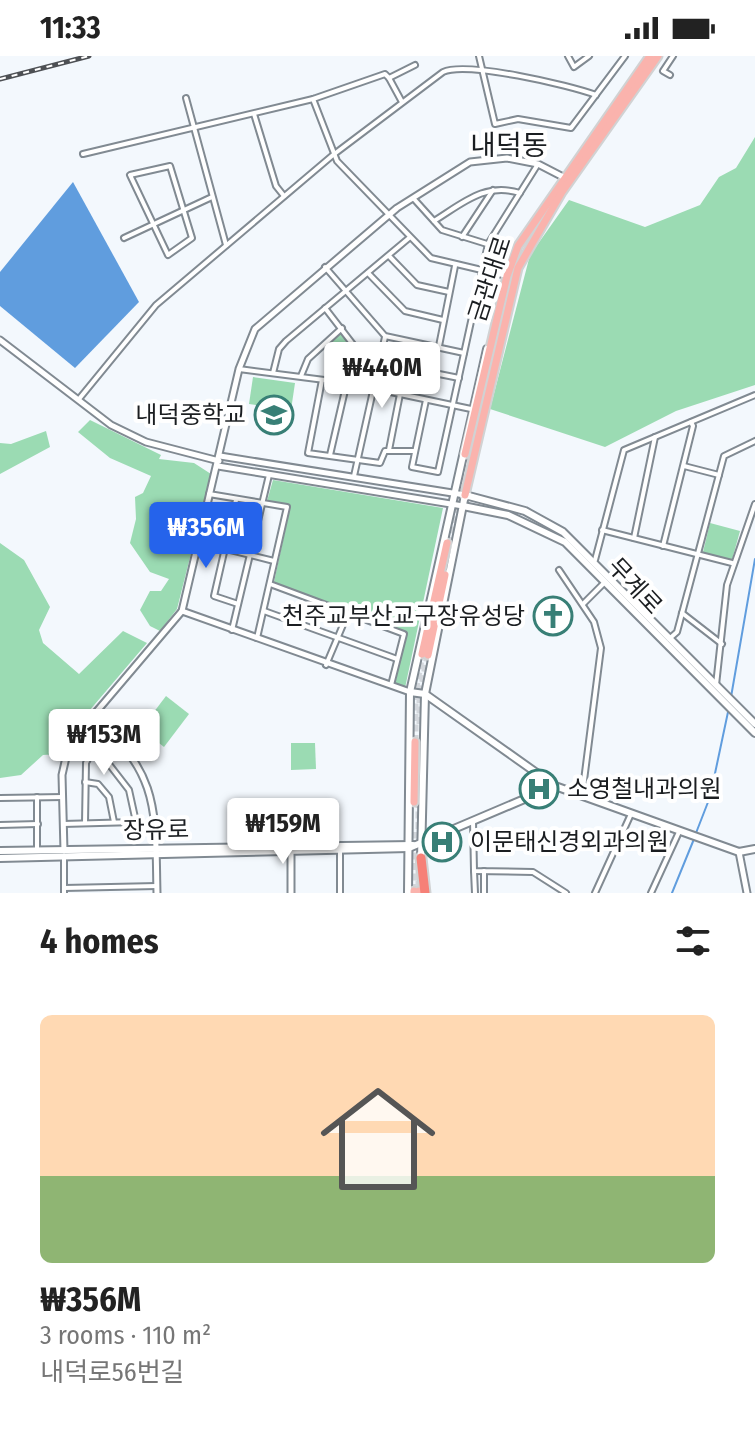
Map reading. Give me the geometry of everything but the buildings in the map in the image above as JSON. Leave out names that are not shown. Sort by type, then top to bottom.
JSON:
[{"type":"highway","points":[[417,892],[421,858]]},
{"type":"main road","name":"금관대로","points":[[650,56],[567,179],[518,268],[505,298],[467,455],[507,276],[524,235],[567,179],[658,56]]},
{"type":"main road","points":[[417,740],[465,495],[518,268]]},
{"type":"main road","points":[[417,892],[414,845],[417,740],[410,692],[471,409],[493,331]]},
{"type":"main road","name":"무계로","points":[[465,495],[525,511],[567,539],[748,718],[753,729]]},
{"type":"main road","name":"무계로","points":[[463,506],[508,515],[567,539]]},
{"type":"main road","points":[[425,654],[449,544]]},
{"type":"main road","name":"무계로","points":[[717,689],[753,729]]},
{"type":"main road","points":[[410,692],[425,694],[555,786],[739,852],[755,849]]},
{"type":"main road","name":"장유로","points":[[290,848],[340,850],[414,845],[555,786]]},
{"type":"main road","points":[[417,802],[414,845],[421,858]]},
{"type":"main road","name":"장유로","points":[[0,858],[64,853],[414,845]]},
{"type":"main road","name":"장유로","points":[[0,851],[64,853]]},
{"type":"street","points":[[479,56],[495,124],[518,119],[571,128],[625,56]]},
{"type":"street","points":[[568,56],[574,67],[589,56]]},
{"type":"street","points":[[670,75],[663,71],[673,56]]},
{"type":"street","points":[[389,78],[415,65]]},
{"type":"street","points":[[79,399],[156,305],[333,155],[451,68],[566,84],[596,95]]},
{"type":"street","points":[[83,154],[313,99],[385,74],[402,102]]},
{"type":"street","points":[[186,98],[192,130],[226,245]]},
{"type":"street","points":[[313,99],[333,155],[409,238],[431,258],[507,276]]},
{"type":"street","points":[[254,114],[276,186],[284,196]]},
{"type":"street","points":[[91,716],[143,774],[155,808],[157,890],[121,886],[64,890],[64,760],[69,744],[81,728],[91,716],[182,611],[247,344],[265,317],[389,214],[476,160],[507,158],[538,164],[567,179]]},
{"type":"street","points":[[426,400],[412,467],[438,472],[488,244],[538,164]]},
{"type":"street","points":[[170,166],[184,210],[192,238],[168,255],[130,175],[170,166]]},
{"type":"street","points":[[434,221],[482,191],[495,188],[520,193]]},
{"type":"street","points":[[462,237],[495,188]]},
{"type":"street","points":[[124,238],[212,197]]},
{"type":"street","points":[[414,199],[449,234],[488,244]]},
{"type":"street","points":[[273,373],[279,349],[409,238]]},
{"type":"street","points":[[389,256],[417,285],[449,292]]},
{"type":"street","points":[[439,346],[455,266]]},
{"type":"street","points":[[325,267],[385,336],[464,353]]},
{"type":"street","points":[[368,273],[405,311],[443,320]]},
{"type":"street","points":[[325,308],[355,347],[330,455]]},
{"type":"street","points":[[301,376],[308,359],[342,328]]},
{"type":"street","points":[[353,479],[385,336]]},
{"type":"street","points":[[0,340],[111,425],[146,442],[269,475],[463,506]]},
{"type":"street","points":[[379,362],[459,378]]},
{"type":"street","points":[[239,369],[348,383],[471,409]]},
{"type":"street","points":[[322,380],[308,453],[380,463],[389,450],[400,394]]},
{"type":"street","points":[[590,559],[602,530],[621,454],[755,395]]},
{"type":"street","points":[[663,546],[684,466],[691,422]]},
{"type":"street","points":[[634,538],[655,437]]},
{"type":"street","points":[[667,641],[677,632],[724,456],[755,441]]},
{"type":"street","points":[[389,450],[415,451]]},
{"type":"street","points":[[219,461],[465,495]]},
{"type":"street","points":[[684,466],[719,475]]},
{"type":"street","points":[[232,630],[269,475]]},
{"type":"street","points":[[209,494],[287,507],[257,638]]},
{"type":"street","points":[[236,500],[214,596],[238,604]]},
{"type":"street","points":[[717,689],[733,563],[755,504]]},
{"type":"street","points":[[602,530],[733,563]]},
{"type":"street","points":[[198,542],[274,561]]},
{"type":"street","points":[[559,570],[594,622],[601,648],[582,796]]},
{"type":"street","points":[[583,604],[608,579]]},
{"type":"street","points":[[269,584],[404,634],[390,687]]},
{"type":"street","points":[[182,611],[326,665],[410,692]]},
{"type":"street","points":[[263,611],[397,659]]},
{"type":"street","points":[[326,665],[348,613]]},
{"type":"street","points":[[682,613],[722,644]]},
{"type":"street","points":[[63,824],[136,822],[129,790],[81,728]]},
{"type":"street","points":[[85,823],[86,763],[95,745]]},
{"type":"street","points":[[85,782],[98,784],[109,797],[114,822]]},
{"type":"street","points":[[37,797],[37,850]]},
{"type":"street","points":[[0,798],[63,797]]},
{"type":"street","points":[[595,893],[631,814]]},
{"type":"street","points":[[473,821],[475,893]]},
{"type":"street","points":[[0,825],[38,824]]},
{"type":"street","points":[[651,893],[681,832]]},
{"type":"street","points":[[290,848],[291,893]]},
{"type":"street","points":[[340,850],[340,893]]},
{"type":"street","points":[[739,852],[747,893]]},
{"type":"street","points":[[474,871],[533,872],[566,893]]},
{"type":"street","points":[[484,871],[487,892]]},
{"type":"street","points":[[121,886],[121,893]]},
{"type":"green space","points":[[755,137],[755,385],[676,411],[605,447],[490,409],[530,255],[569,200],[645,227],[700,205],[719,177],[736,168]]},
{"type":"green space","points":[[342,333],[352,349],[346,380],[327,377],[334,353],[330,343]]},
{"type":"green space","points":[[253,377],[295,383],[291,410],[249,404]]},
{"type":"green space","points":[[90,420],[161,455],[159,459],[194,463],[211,474],[177,609],[160,631],[150,626],[140,610],[150,591],[161,591],[169,579],[150,572],[130,543],[136,519],[135,497],[143,493],[151,476],[110,458],[78,432]]},
{"type":"green space","points":[[46,431],[50,447],[0,474],[0,443],[11,444]]},
{"type":"green space","points":[[273,480],[443,508],[405,688],[395,685],[405,633],[274,582],[290,508],[267,501]]},
{"type":"green space","points":[[710,523],[740,531],[732,560],[703,552]]},
{"type":"green space","points":[[0,543],[24,560],[50,607],[39,630],[43,643],[79,674],[123,631],[147,643],[66,738],[59,754],[43,755],[21,775],[0,778]]},
{"type":"green space","points":[[166,696],[189,714],[164,747],[141,729]]},
{"type":"green space","points":[[291,743],[315,743],[316,769],[291,770]]},
{"type":"water","points":[[73,182],[139,302],[75,368],[0,306],[0,272]]},
{"type":"waterway","points":[[731,697],[755,559]]},
{"type":"waterway","points":[[696,833],[710,797],[728,712]]},
{"type":"waterway","points":[[672,893],[694,839]]},
{"type":"tunnel","points":[[451,544],[470,455]]},
{"type":"tunnel","points":[[415,742],[415,692],[422,654]]},
{"type":"tunnel","points":[[420,724],[420,697],[428,655]]},
{"type":"tunnel","points":[[419,801],[419,837]]},
{"type":"tunnel","points":[[414,832],[414,891]]},
{"type":"tunnel","points":[[419,870],[419,891]]},
{"type":"railway","points":[[0,79],[89,56]]},
{"type":"place","name":"내덕중학교","points":[[274,415]]},
{"type":"place","name":"천주교부산교구장유성당","points":[[553,616]]},
{"type":"place","name":"소영철내과의원","points":[[539,789]]},
{"type":"place","name":"이문태신경외과의원","points":[[442,842]]},
{"type":"district","name":"내덕동","points":[[509,145]]}]
